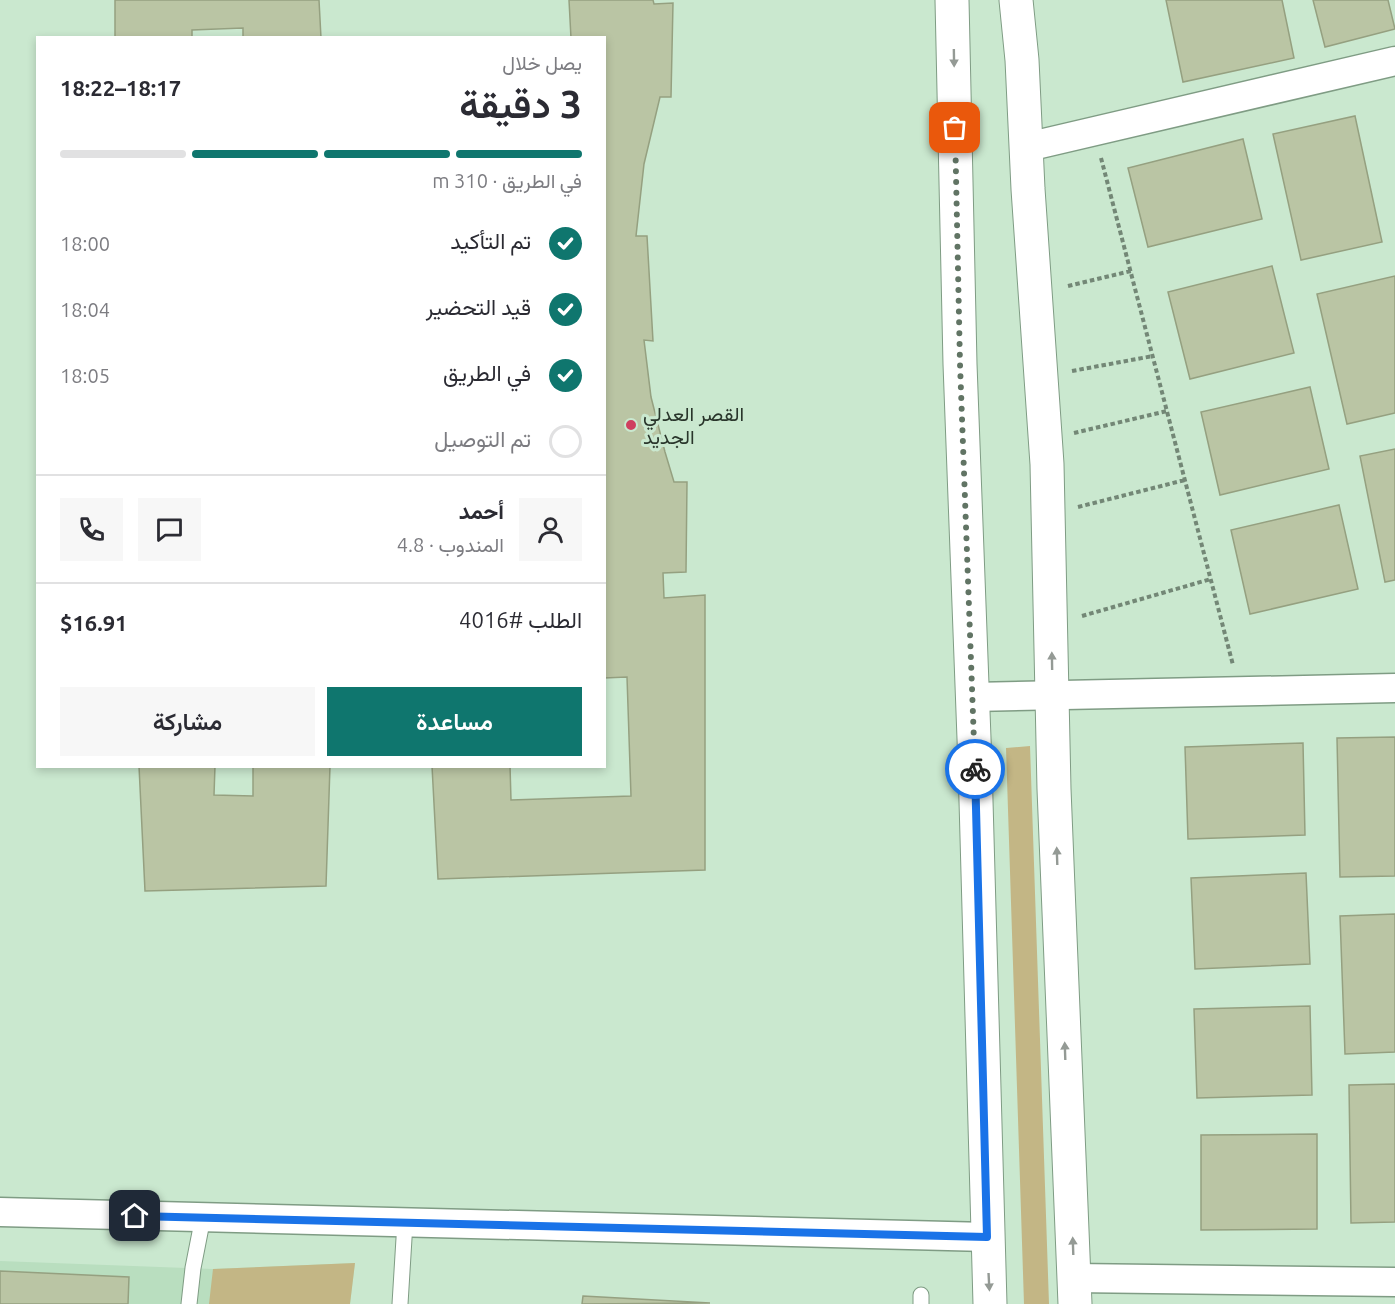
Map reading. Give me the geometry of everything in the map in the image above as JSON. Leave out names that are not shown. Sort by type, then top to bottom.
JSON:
[{"type":"street","points":[[952,0],[960,364],[973,697],[990,1304]]},
{"type":"street","points":[[1016,0],[1023,60],[1028,189],[1047,464],[1054,789],[1074,1291],[1395,1282]]},
{"type":"street","points":[[1028,147],[1395,61]]},
{"type":"street","points":[[973,697],[1395,688]]},
{"type":"street","points":[[0,1212],[987,1237]]},
{"type":"lane","points":[[189,1304],[203,1217]]},
{"type":"lane","points":[[400,1304],[405,1222]]},
{"type":"path","points":[[1094,131],[1240,691]]},
{"type":"path","points":[[1068,286],[1131,271]]},
{"type":"path","points":[[1072,371],[1153,356]]},
{"type":"path","points":[[1074,433],[1167,411]]},
{"type":"path","points":[[1077,508],[1185,480]]},
{"type":"path","points":[[1082,616],[1211,579]]},
{"type":"shaded area","points":[[1030,746],[1049,1304],[1024,1304],[1006,748]]},
{"type":"shaded area","points":[[0,1261],[213,1269],[355,1263],[350,1304],[0,1304]]},
{"type":"shaded area","points":[[355,1263],[350,1304],[209,1304],[213,1269]]},
{"type":"building","points":[[115,0],[319,0],[321,36],[243,36],[243,28],[192,30],[192,36],[115,36]]},
{"type":"building","name":"القصر العدلي الجديد","points":[[569,0],[653,0],[654,4],[673,3],[671,97],[660,97],[644,164],[636,236],[647,236],[653,341],[644,340],[651,397],[674,482],[687,482],[686,572],[663,573],[664,598],[705,595],[705,870],[438,879],[432,768],[510,768],[511,800],[631,796],[627,677],[606,678],[606,36],[571,36]]},
{"type":"building","points":[[1166,0],[1282,0],[1294,58],[1183,82]]},
{"type":"building","points":[[1313,0],[1388,0],[1395,29],[1325,47]]},
{"type":"building","points":[[1355,116],[1382,242],[1301,260],[1273,134]]},
{"type":"building","points":[[1243,139],[1262,219],[1148,247],[1128,168]]},
{"type":"building","points":[[1272,266],[1294,353],[1190,379],[1168,292]]},
{"type":"building","points":[[1395,276],[1395,413],[1347,424],[1317,294]]},
{"type":"building","points":[[1310,387],[1329,469],[1220,495],[1201,412]]},
{"type":"building","points":[[1395,449],[1395,580],[1385,582],[1360,456]]},
{"type":"building","points":[[1339,505],[1358,589],[1250,614],[1231,530]]},
{"type":"building","points":[[1395,737],[1395,876],[1340,877],[1337,738]]},
{"type":"building","points":[[1303,743],[1305,835],[1188,839],[1185,747]]},
{"type":"building","points":[[139,768],[215,768],[214,795],[253,796],[253,768],[330,768],[326,886],[145,891]]},
{"type":"building","points":[[1306,873],[1310,964],[1195,969],[1191,878]]},
{"type":"building","points":[[1395,914],[1395,1052],[1345,1054],[1340,916]]},
{"type":"building","points":[[1310,1006],[1312,1095],[1197,1098],[1194,1009]]},
{"type":"building","points":[[1395,1084],[1395,1222],[1351,1223],[1349,1085]]},
{"type":"building","points":[[1317,1134],[1317,1229],[1201,1230],[1201,1135]]},
{"type":"building","points":[[0,1271],[129,1277],[128,1304],[0,1304]]},
{"type":"building","points":[[583,1296],[710,1303],[582,1304]]},
{"type":"way so far","points":[[955,128],[960,364],[975,769]]},
{"type":"place","name":"القصر العدلي الجديد","points":[[631,425]]},
{"type":"route","points":[[135,1216],[987,1237],[975,769]]}]
